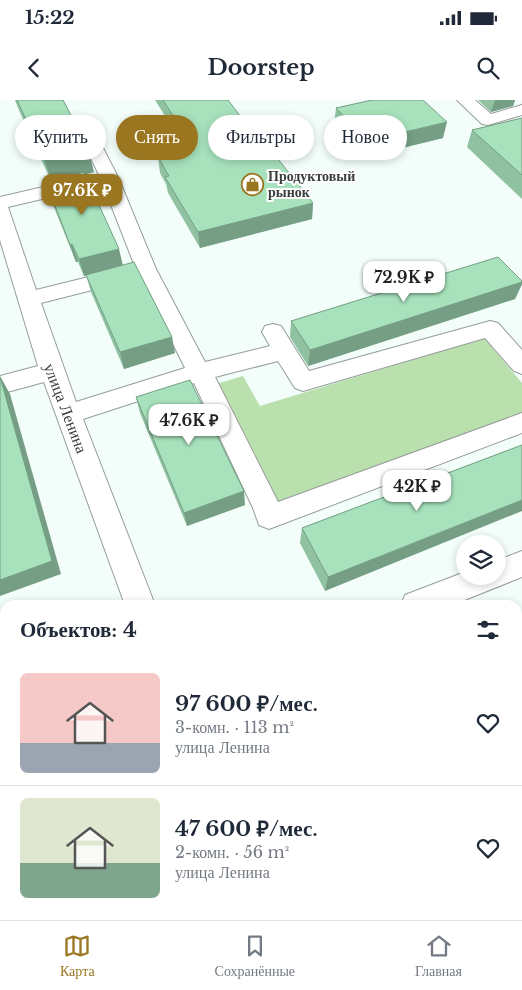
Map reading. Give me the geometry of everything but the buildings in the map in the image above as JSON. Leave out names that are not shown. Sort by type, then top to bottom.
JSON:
[{"type":"street","points":[[465,100],[488,120],[522,110]]},
{"type":"street","points":[[100,160],[146,269],[209,386],[267,508],[269,517],[522,423]]},
{"type":"street","points":[[0,203],[109,178]]},
{"type":"street","name":"улица Ленина","points":[[0,209],[8,259],[29,299],[52,371],[138,600]]},
{"type":"street","points":[[29,299],[146,269]]},
{"type":"street","points":[[69,414],[200,372],[278,341],[303,382],[490,329],[522,365]]},
{"type":"street","points":[[0,384],[52,371]]},
{"type":"street","points":[[506,570],[522,564]]},
{"type":"street","points":[[429,600],[467,585]]},
{"type":"green space","points":[[484,338],[522,383],[522,421],[267,508],[209,386],[243,376],[260,406]]},
{"type":"place","name":"Продуктовый рынок","points":[[252,184]]}]
